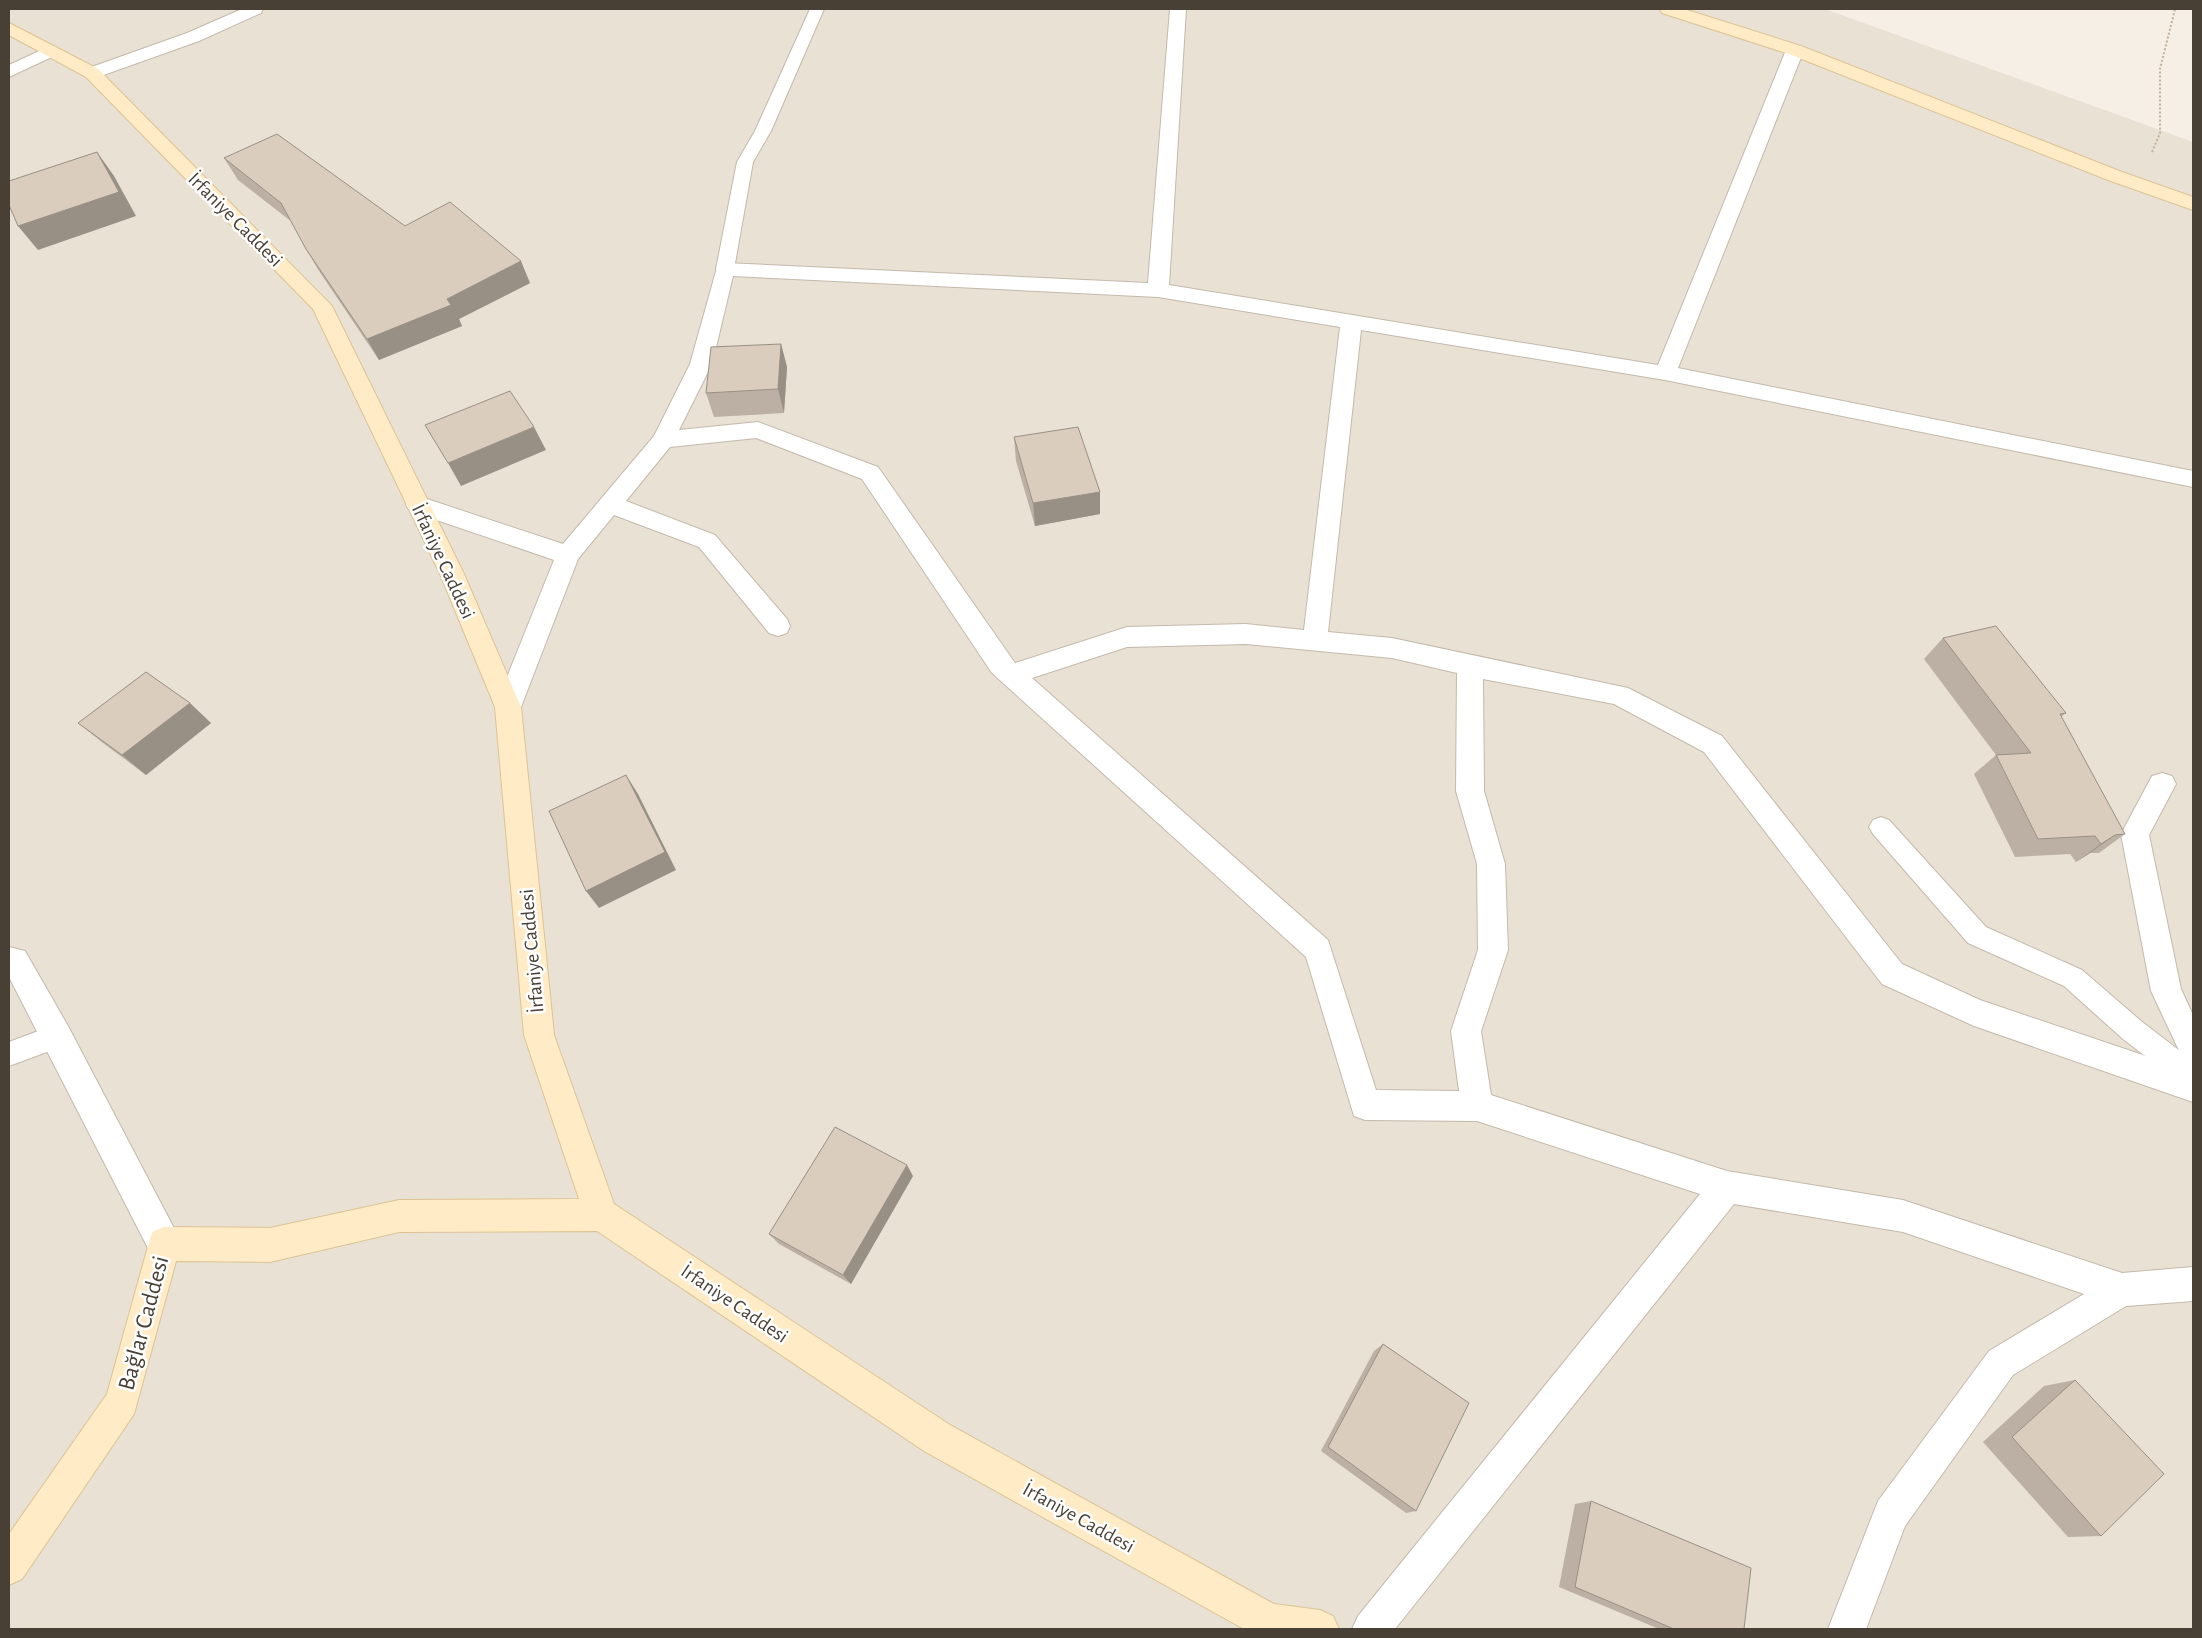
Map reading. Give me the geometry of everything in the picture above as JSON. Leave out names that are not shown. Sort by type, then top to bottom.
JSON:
[{"type":"main road","points":[[1668,9],[1794,50],[2115,176],[2193,204]]},
{"type":"main road","name":"İrfaniye Caddesi","points":[[9,28],[92,73],[322,306],[452,574],[508,707],[539,1035],[601,1215],[937,1438],[1269,1626],[1320,1629]]},
{"type":"main road","name":"Bağlar Caddesi","points":[[9,1566],[122,1402],[164,1244],[270,1244],[399,1216],[601,1215]]},
{"type":"street","points":[[92,73],[193,37],[255,9]]},
{"type":"street","points":[[1158,290],[1178,9]]},
{"type":"street","points":[[1665,374],[1794,50]]},
{"type":"street","points":[[9,72],[50,51]]},
{"type":"street","points":[[508,707],[568,555],[663,440],[702,364],[725,270],[1158,290],[1665,374],[2193,479]]},
{"type":"street","points":[[1315,640],[1351,322]]},
{"type":"street","points":[[663,440],[758,430],[870,472],[1001,666],[1318,949],[1365,1105],[1477,1106],[1728,1187],[1903,1216],[2122,1290],[2193,1284]]},
{"type":"street","points":[[609,504],[707,541],[778,626]]},
{"type":"street","points":[[418,505],[568,555]]},
{"type":"street","points":[[1010,675],[1127,636],[1246,634],[1392,648],[1470,666],[1619,695],[1714,744],[1892,974],[1974,1012],[2193,1087]]},
{"type":"street","points":[[1470,666],[1470,791],[1491,864],[1493,950],[1466,1031],[1477,1106]]},
{"type":"street","points":[[2162,784],[2136,834],[2166,991],[2193,1047]]},
{"type":"street","points":[[11,955],[58,1036],[164,1244]]},
{"type":"street","points":[[1371,1629],[1728,1187]]},
{"type":"street","points":[[1847,1629],[1891,1514],[2000,1363],[2122,1290]]},
{"type":"lane","points":[[725,270],[745,162],[763,131],[817,9]]},
{"type":"lane","points":[[1881,826],[1977,935],[2073,978],[2132,1030],[2193,1077]]},
{"type":"lane","points":[[9,1054],[58,1036]]},
{"type":"path","points":[[2115,176],[2149,160],[2160,133],[2160,70],[2175,9]]},
{"type":"shaded area","points":[[9,9],[1825,9],[2193,142],[2193,1629],[9,1629]]},
{"type":"building","points":[[277,134],[405,226],[450,202],[521,261],[447,299],[451,305],[367,339],[306,249],[281,203],[224,158]]},
{"type":"building","points":[[97,152],[119,192],[18,226],[9,205],[9,181]]},
{"type":"building","points":[[781,344],[778,389],[706,393],[711,347]]},
{"type":"building","points":[[510,391],[534,427],[448,463],[425,425]]},
{"type":"building","points":[[1078,427],[1100,492],[1033,503],[1014,437]]},
{"type":"building","points":[[1996,626],[2066,713],[2060,714],[2125,834],[2115,835],[2101,844],[2095,836],[2038,839],[1996,755],[2031,753],[1943,638]]},
{"type":"building","points":[[146,672],[190,703],[122,755],[78,723]]},
{"type":"building","points":[[626,775],[665,852],[586,891],[549,811]]},
{"type":"building","points":[[835,1127],[907,1165],[843,1275],[769,1234]]},
{"type":"building","points":[[1383,1344],[1469,1403],[1416,1511],[1328,1447]]},
{"type":"building","points":[[2075,1380],[2164,1474],[2101,1536],[2012,1437]]},
{"type":"building","points":[[1591,1501],[1751,1568],[1744,1629],[1674,1629],[1575,1587]]}]
